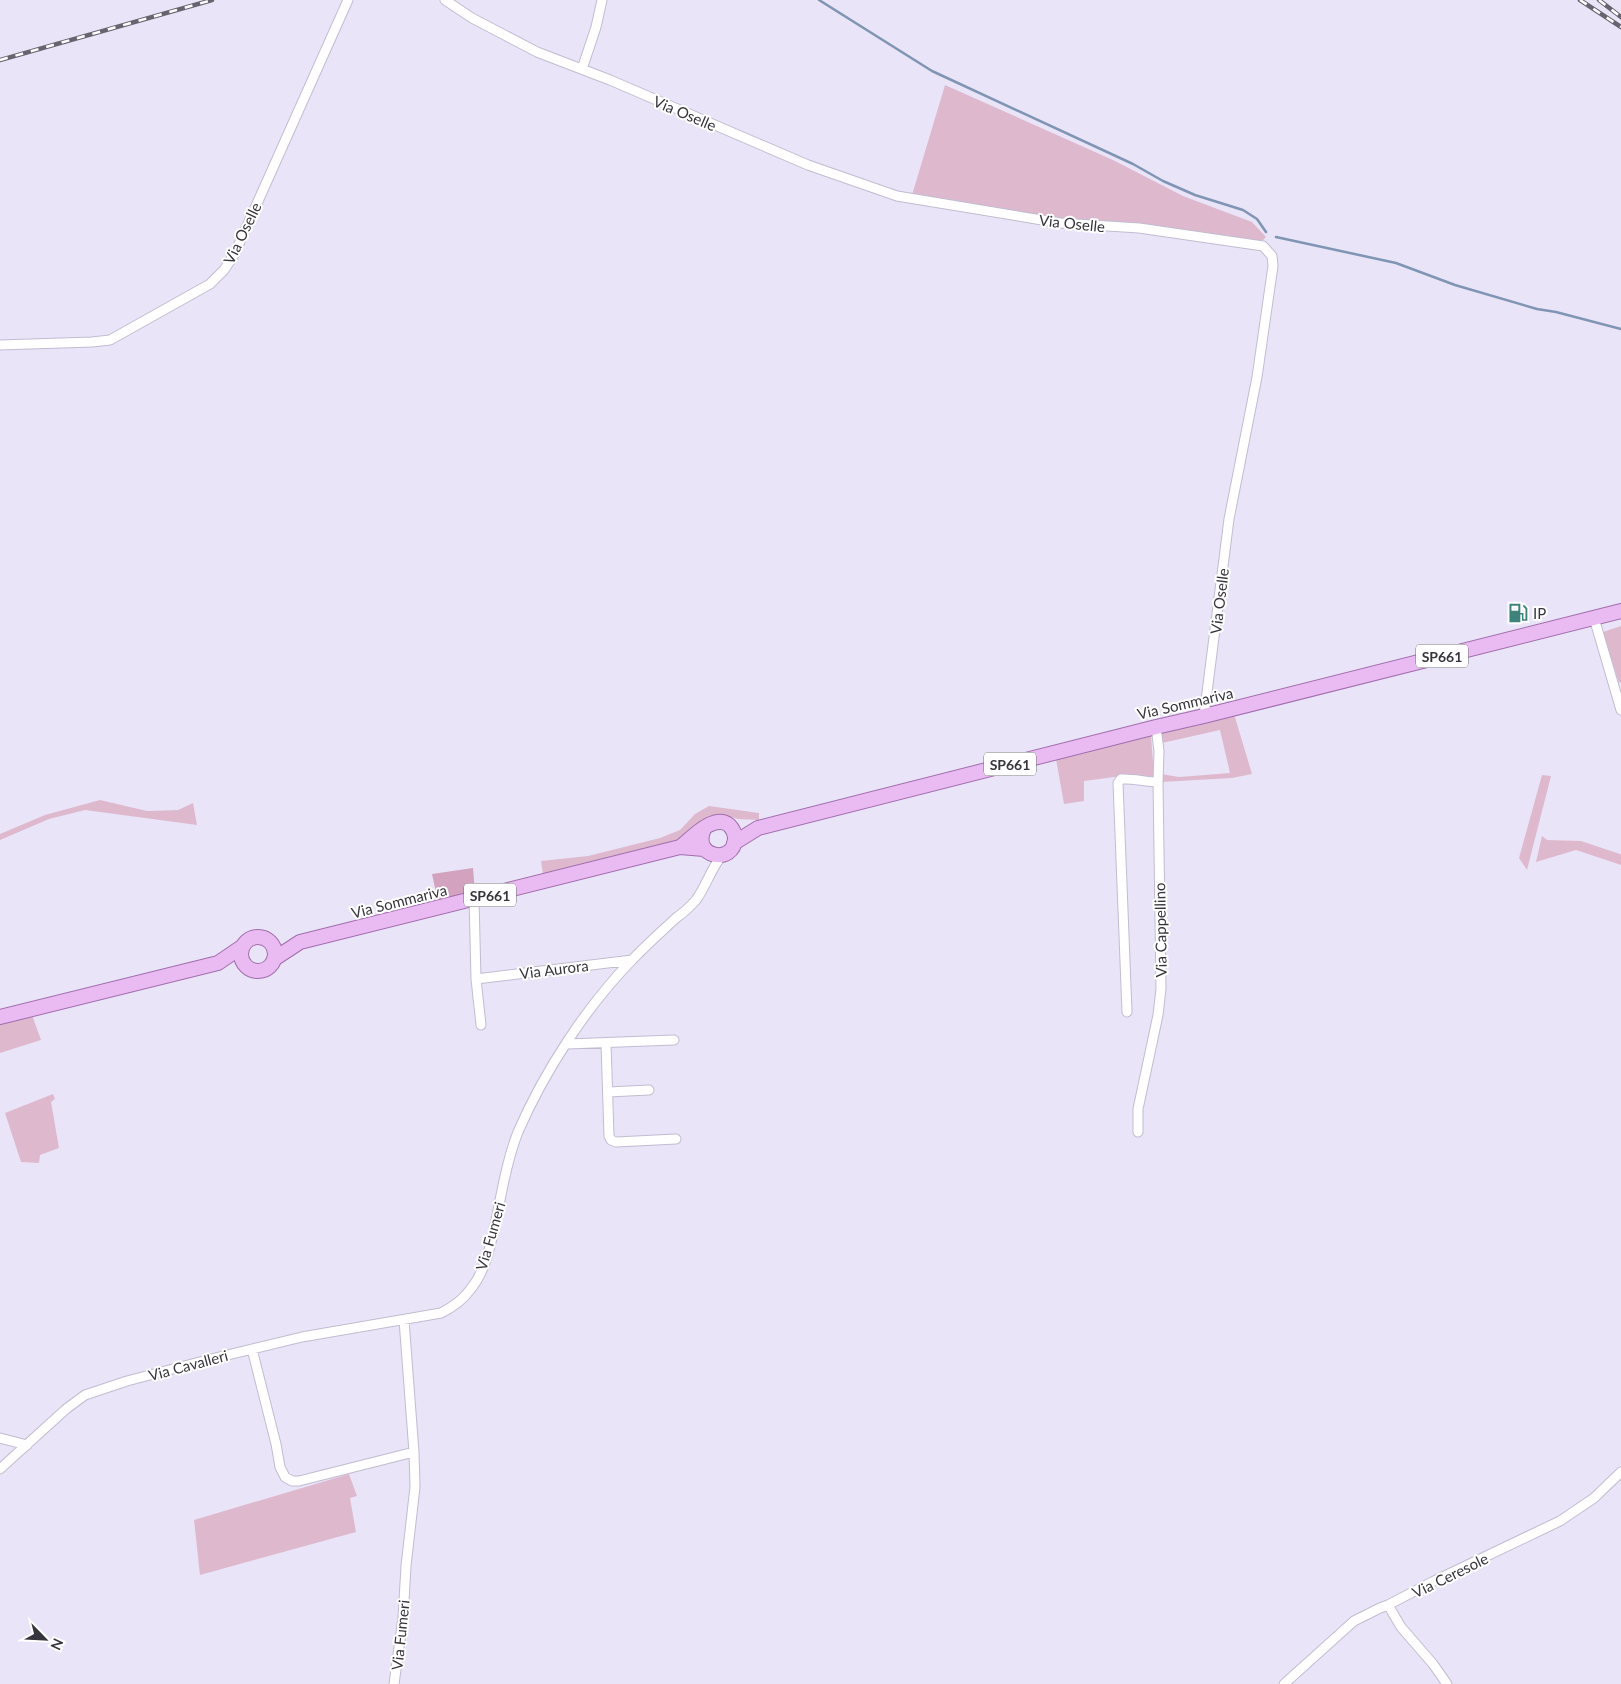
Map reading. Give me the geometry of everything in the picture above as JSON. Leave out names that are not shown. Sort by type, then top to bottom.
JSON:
[{"type":"main road","name":"Via Sommariva","points":[[734,843],[758,828],[1621,611]]},
{"type":"main road","points":[[717,821],[729,826],[734,832],[734,843],[728,853],[716,856],[706,850],[701,840],[704,829],[712,822],[717,821]]},
{"type":"main road","name":"Via Sommariva","points":[[729,826],[758,828]]},
{"type":"main road","name":"Via Sommariva","points":[[680,847],[704,829]]},
{"type":"main road","name":"Via Sommariva","points":[[267,939],[300,942],[680,847],[706,850]]},
{"type":"main road","points":[[0,1017],[218,963],[251,938],[267,939],[274,948],[274,959],[267,968],[262,970],[257,971],[246,967],[218,963]]},
{"type":"main road","name":"Via Sommariva","points":[[274,959],[300,942]]},
{"type":"main road","points":[[242,946],[241,957],[246,967]]},
{"type":"street","name":"Via Oselle","points":[[0,345],[110,340],[210,284],[224,270],[234,256],[348,0]]},
{"type":"street","name":"Via Oselle","points":[[445,0],[504,36],[538,52],[808,165],[897,196],[1060,223],[1139,228],[1263,246],[1272,256],[1273,266],[1257,377],[1230,519],[1204,716]]},
{"type":"street","points":[[582,69],[596,27],[602,0]]},
{"type":"street","points":[[1594,618],[1621,710]]},
{"type":"street","name":"Via Cappellino","points":[[1138,1132],[1138,1109],[1158,1015],[1161,989],[1159,751],[1156,727]]},
{"type":"street","points":[[1128,1012],[1118,783],[1122,779],[1128,778],[1158,782]]},
{"type":"street","points":[[706,850],[713,868]]},
{"type":"street","name":"Via Fumeri","points":[[394,1684],[415,1487],[404,1320],[441,1313],[457,1305],[471,1290],[483,1269],[492,1240],[506,1172],[517,1134],[531,1104],[597,999],[632,960],[695,901],[722,855]]},
{"type":"street","points":[[474,899],[476,979],[481,1025]]},
{"type":"street","name":"Via Aurora","points":[[476,979],[632,960]]},
{"type":"street","points":[[567,1044],[674,1040]]},
{"type":"street","points":[[606,1043],[609,1136],[611,1140],[616,1142],[676,1139]]},
{"type":"street","points":[[608,1092],[649,1090]]},
{"type":"street","name":"Via Cavalleri","points":[[0,1470],[66,1409],[86,1395],[128,1382],[302,1337],[404,1320]]},
{"type":"street","points":[[252,1349],[280,1467],[285,1477],[292,1481],[300,1481],[414,1452]]},
{"type":"street","points":[[0,1438],[28,1446]]},
{"type":"street","name":"Via Ceresole","points":[[1284,1684],[1354,1622],[1432,1582],[1560,1521],[1594,1498],[1621,1472]]},
{"type":"street","points":[[1388,1605],[1401,1627],[1433,1664],[1447,1684]]},
{"type":"shaded area","points":[[945,85],[1113,160],[1183,196],[1252,222],[1266,237],[1263,240],[1239,240],[1060,220],[912,195]]},
{"type":"shaded area","points":[[1621,626],[1621,682],[1619,683],[1603,632]]},
{"type":"shaded area","points":[[1234,714],[1252,774],[1232,778],[1161,782],[1161,774],[1179,777],[1230,773],[1220,730],[1162,743],[1161,733]]},
{"type":"shaded area","points":[[1151,735],[1154,777],[1130,775],[1084,781],[1084,801],[1064,804],[1056,759]]},
{"type":"shaded area","points":[[1542,775],[1551,776],[1527,870],[1519,858]]},
{"type":"shaded area","points":[[100,800],[147,811],[178,810],[193,803],[197,825],[85,810],[49,819],[0,840],[0,834],[45,815]]},
{"type":"shaded area","points":[[709,806],[759,813],[759,820],[738,819],[720,814],[704,819],[690,833],[672,844],[543,875],[541,861],[588,856],[660,838],[680,830],[695,814]]},
{"type":"shaded area","points":[[1542,836],[1547,840],[1581,841],[1620,854],[1621,865],[1576,850],[1536,862]]},
{"type":"shaded area","points":[[473,868],[475,893],[438,902],[432,874]]},
{"type":"shaded area","points":[[32,1015],[41,1040],[0,1053],[0,1024]]},
{"type":"shaded area","points":[[53,1094],[55,1099],[51,1102],[59,1148],[40,1155],[39,1163],[21,1162],[5,1113]]},
{"type":"shaded area","points":[[349,1474],[357,1496],[350,1498],[356,1532],[200,1575],[194,1520]]},
{"type":"waterway","points":[[819,0],[932,71],[1133,164],[1163,181],[1195,195],[1243,210],[1257,219],[1266,232]]},
{"type":"waterway","points":[[1276,237],[1396,263],[1455,285],[1537,309],[1621,329]]},
{"type":"railway","points":[[0,60],[212,0]]},
{"type":"railway","points":[[1580,0],[1621,27]]},
{"type":"railway","points":[[1599,0],[1621,17]]},
{"type":"place","name":"IP","points":[[1518,613]]}]
